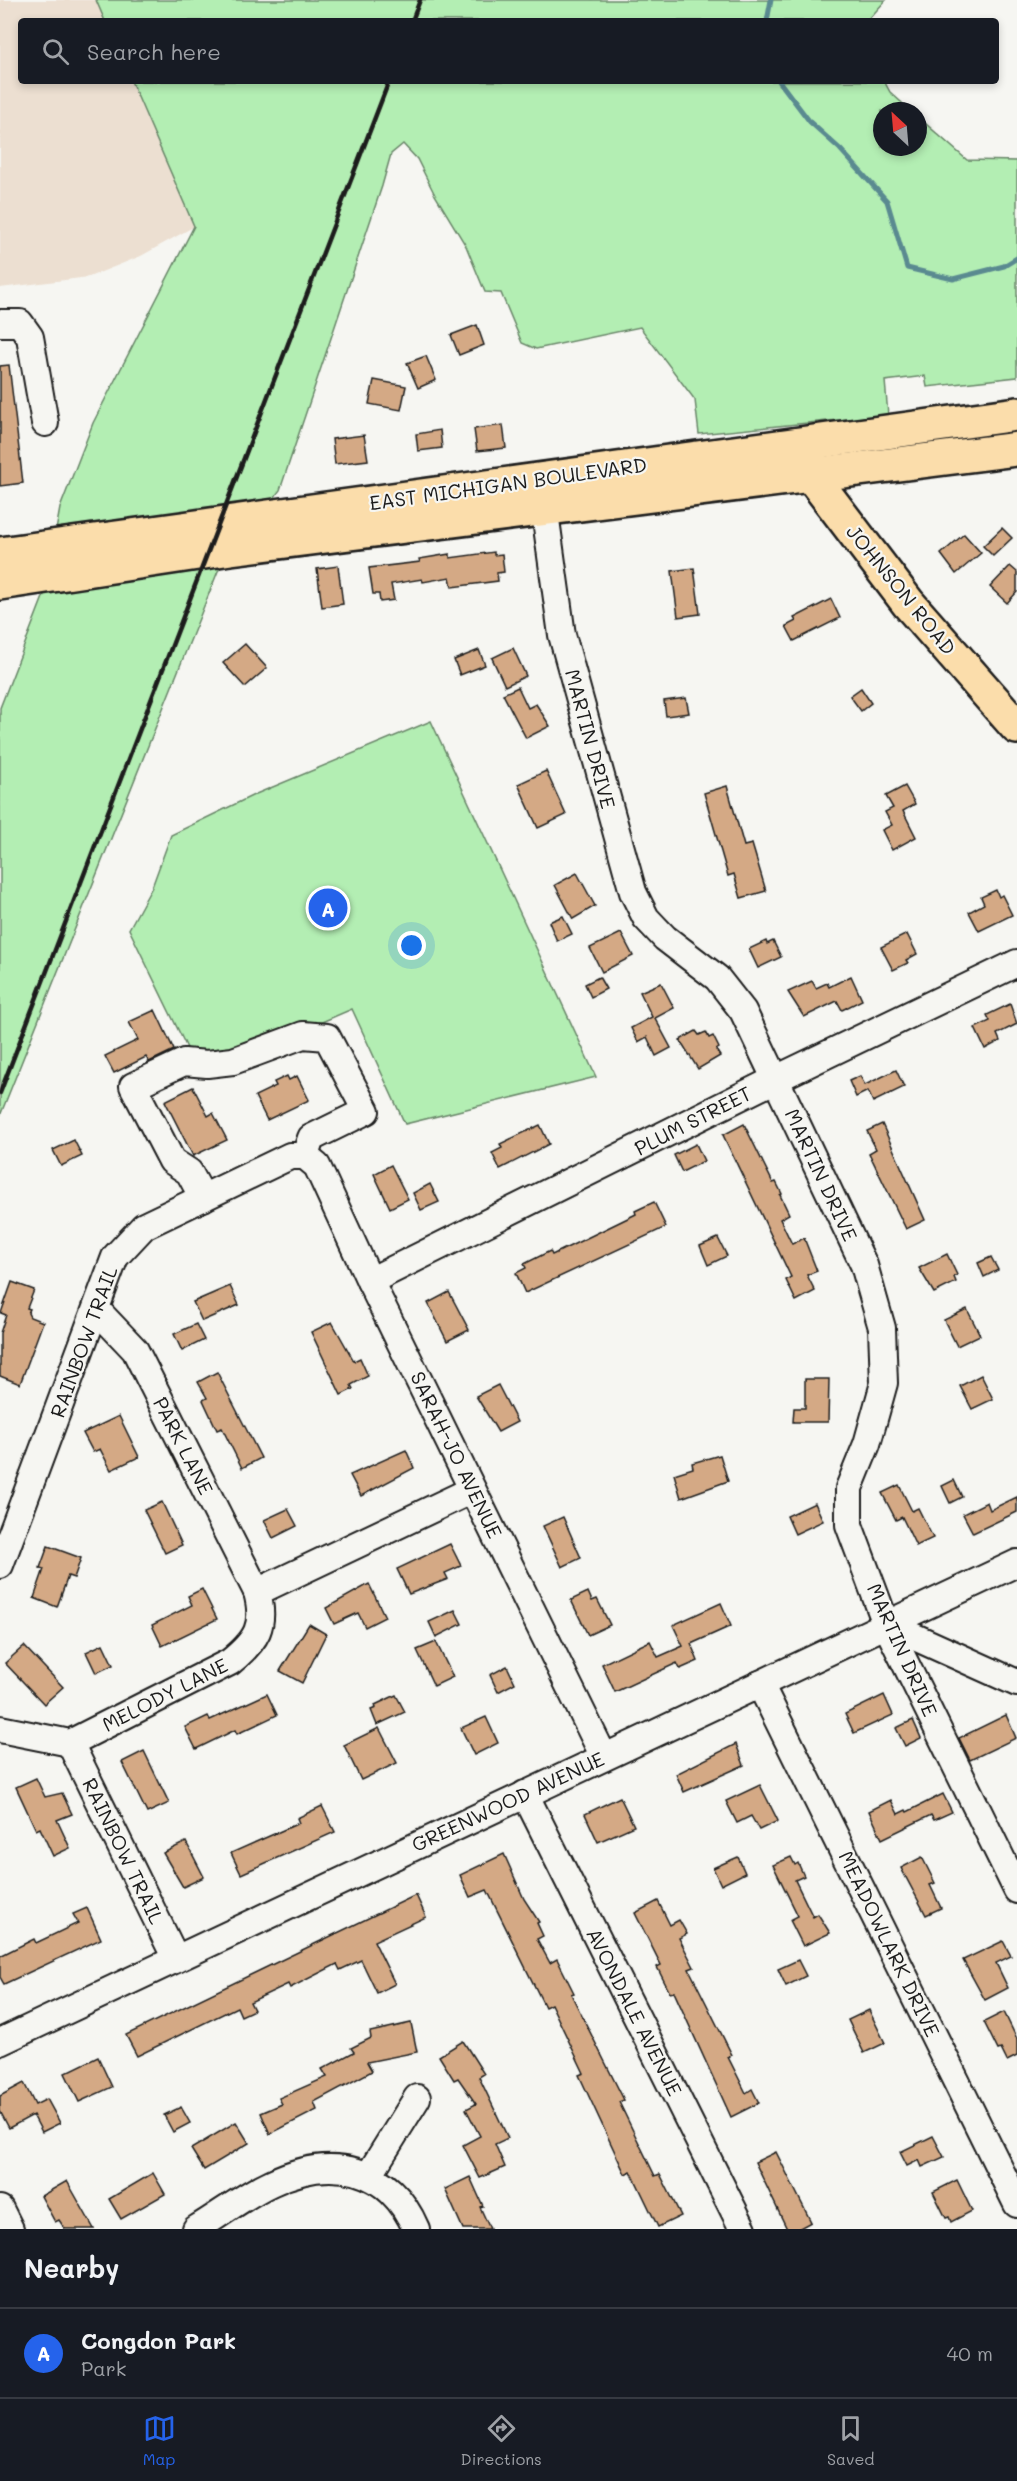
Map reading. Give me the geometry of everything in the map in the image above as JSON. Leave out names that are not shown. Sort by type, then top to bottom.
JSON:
[{"type":"main road","name":"EAST MICHIGAN BOULEVARD","points":[[0,583],[231,548],[542,493],[805,442],[1017,414]]},
{"type":"main road","name":"JOHNSON ROAD","points":[[805,442],[810,474],[908,603],[1017,727]]},
{"type":"main road","name":"EAST MICHIGAN BOULEVARD","points":[[0,554],[542,493],[810,474],[1017,449]]},
{"type":"street","points":[[0,323],[20,323],[30,337],[45,423]]},
{"type":"street","name":"MARTIN DRIVE","points":[[542,493],[562,635],[633,892],[646,918],[665,938],[717,978],[743,1011],[864,1265],[882,1328],[884,1383],[867,1444],[849,1488],[849,1525],[886,1624],[1017,1890]]},
{"type":"street","name":"PLUM STREET","points":[[370,1281],[776,1079],[1017,963]]},
{"type":"street","points":[[203,1198],[189,1172],[171,1161],[133,1086],[184,1062],[207,1064],[233,1061],[303,1035],[327,1037],[366,1111],[311,1138],[305,1156]]},
{"type":"street","name":"RAINBOW TRAIL","points":[[0,1565],[115,1257],[144,1226],[290,1156],[305,1156]]},
{"type":"street","name":"SARAH-JO AVENUE","points":[[305,1156],[317,1166],[370,1281],[604,1757]]},
{"type":"street","name":"PARK LANE","points":[[97,1310],[135,1350],[257,1592]]},
{"type":"street","points":[[257,1592],[472,1490]]},
{"type":"street","name":"GREENWOOD AVENUE","points":[[0,2042],[1017,1563]]},
{"type":"street","name":"MELODY LANE","points":[[70,1743],[230,1662],[248,1648],[257,1631],[262,1613],[257,1592]]},
{"type":"street","points":[[886,1624],[1017,1683]]},
{"type":"street","name":"MEADOWLARK DRIVE","points":[[760,1684],[1017,2204]]},
{"type":"street","points":[[0,1729],[70,1743]]},
{"type":"street","name":"RAINBOW TRAIL","points":[[70,1743],[176,1959]]},
{"type":"street","name":"AVONDALE AVENUE","points":[[525,1794],[743,2229]]},
{"type":"street","points":[[369,2175],[417,2098]]},
{"type":"street","points":[[196,2229],[271,2183],[304,2171],[325,2168],[348,2169],[369,2175],[390,2188],[407,2207],[416,2229]]},
{"type":"street","points":[[0,2209],[10,2229]]},
{"type":"shaded area","points":[[0,0],[96,0],[104,18],[18,18],[18,84],[132,84],[195,226],[141,256],[89,277],[0,288]]},
{"type":"green space","points":[[96,0],[886,0],[870,18],[104,18]]},
{"type":"green space","points":[[132,84],[886,84],[890,92],[901,102],[873,102],[873,156],[927,156],[927,125],[967,160],[1017,161],[1017,377],[927,387],[925,376],[885,381],[888,415],[699,434],[695,400],[640,327],[536,349],[522,343],[501,293],[485,292],[466,246],[435,195],[417,159],[403,144],[391,154],[280,490],[218,571],[0,1116],[0,708],[45,592],[60,508],[93,423],[194,226]]},
{"type":"green space","points":[[431,721],[596,1077],[405,1124],[352,1009],[217,1067],[188,1050],[129,929],[152,887],[171,835],[256,794]]},
{"type":"building","points":[[477,325],[484,345],[459,355],[451,335]]},
{"type":"building","points":[[426,356],[436,380],[418,388],[407,363]]},
{"type":"building","points":[[9,365],[23,483],[0,486],[0,366]]},
{"type":"building","points":[[374,380],[406,386],[401,410],[369,404]]},
{"type":"building","points":[[503,425],[506,448],[477,451],[474,429]]},
{"type":"building","points":[[440,430],[442,448],[418,451],[416,434]]},
{"type":"building","points":[[364,435],[368,460],[335,464],[332,439]]},
{"type":"building","points":[[1002,528],[1012,538],[993,556],[983,546]]},
{"type":"building","points":[[964,534],[981,553],[956,574],[941,554]]},
{"type":"building","points":[[494,552],[494,555],[502,554],[504,572],[497,573],[498,581],[452,587],[450,577],[423,582],[422,579],[391,584],[394,600],[380,602],[379,594],[373,594],[369,568],[420,562],[419,559],[450,554],[450,558]]},
{"type":"building","points":[[338,566],[343,604],[322,607],[317,569]]},
{"type":"building","points":[[1010,566],[1017,572],[1017,592],[1007,603],[990,587]]},
{"type":"building","points":[[694,568],[700,614],[678,617],[672,571]]},
{"type":"building","points":[[831,599],[840,618],[794,641],[786,626],[796,621],[794,618]]},
{"type":"building","points":[[245,644],[267,668],[245,687],[223,663]]},
{"type":"building","points":[[513,648],[526,676],[505,686],[492,658]]},
{"type":"building","points":[[479,650],[485,665],[460,675],[454,660]]},
{"type":"building","points":[[518,687],[528,708],[536,704],[550,726],[526,738],[503,694]]},
{"type":"building","points":[[861,688],[871,703],[861,711],[850,696]]},
{"type":"building","points":[[686,698],[689,713],[666,716],[664,701]]},
{"type":"building","points":[[546,771],[566,815],[538,828],[518,784]]},
{"type":"building","points":[[727,786],[744,846],[752,844],[766,891],[741,898],[734,874],[728,876],[704,793]]},
{"type":"building","points":[[905,786],[915,804],[903,811],[916,837],[892,850],[882,830],[892,825],[885,812],[893,808],[886,796]]},
{"type":"building","points":[[577,873],[595,906],[573,919],[555,885]]},
{"type":"building","points":[[996,890],[999,897],[1002,895],[1012,915],[979,931],[969,912],[984,904],[981,897]]},
{"type":"building","points":[[563,916],[572,934],[557,941],[549,922]]},
{"type":"building","points":[[621,933],[633,956],[602,972],[590,948]]},
{"type":"building","points":[[907,934],[917,954],[906,960],[908,963],[893,970],[881,947]]},
{"type":"building","points":[[766,941],[767,944],[773,941],[781,957],[758,968],[749,949]]},
{"type":"building","points":[[851,976],[862,1000],[842,1010],[837,1001],[804,1017],[788,992],[812,981],[816,988],[827,983],[829,987]]},
{"type":"building","points":[[599,977],[606,989],[591,997],[585,984]]},
{"type":"building","points":[[661,983],[674,1008],[655,1018],[671,1048],[656,1056],[647,1037],[638,1042],[631,1028],[652,1017],[640,992]]},
{"type":"building","points":[[1010,1004],[1017,1024],[997,1034],[1000,1041],[985,1049],[975,1028],[990,1021],[987,1015]]},
{"type":"building","points":[[155,1010],[174,1050],[149,1062],[146,1057],[114,1073],[105,1056],[138,1040],[129,1022]]},
{"type":"building","points":[[696,1031],[699,1035],[706,1032],[709,1038],[713,1036],[720,1056],[698,1069],[680,1040]]},
{"type":"building","points":[[896,1070],[904,1087],[873,1102],[868,1091],[856,1097],[849,1081],[860,1076],[865,1085]]},
{"type":"building","points":[[287,1076],[289,1080],[297,1076],[309,1100],[267,1120],[255,1096],[276,1086],[274,1082]]},
{"type":"building","points":[[193,1087],[208,1116],[213,1113],[227,1140],[193,1156],[165,1101]]},
{"type":"building","points":[[744,1124],[773,1183],[776,1182],[782,1194],[780,1195],[789,1214],[780,1219],[792,1244],[804,1238],[817,1271],[807,1275],[815,1291],[796,1301],[786,1280],[791,1277],[723,1135]]},
{"type":"building","points":[[882,1124],[925,1220],[906,1229],[869,1153],[876,1149],[867,1131]]},
{"type":"building","points":[[540,1125],[549,1144],[500,1169],[492,1153],[502,1148],[500,1144]]},
{"type":"building","points":[[74,1140],[82,1156],[61,1166],[53,1150]]},
{"type":"building","points":[[696,1144],[704,1161],[682,1172],[674,1155]]},
{"type":"building","points":[[391,1165],[408,1199],[390,1208],[374,1174]]},
{"type":"building","points":[[430,1184],[439,1202],[421,1210],[413,1193]]},
{"type":"building","points":[[654,1202],[666,1227],[525,1293],[516,1273],[526,1268],[524,1264],[550,1251],[552,1255],[636,1214],[635,1211]]},
{"type":"building","points":[[718,1238],[727,1256],[708,1265],[700,1246]]},
{"type":"building","points":[[947,1254],[957,1275],[954,1277],[956,1282],[934,1293],[919,1268]]},
{"type":"building","points":[[991,1257],[998,1270],[984,1277],[978,1263]]},
{"type":"building","points":[[12,1282],[34,1290],[27,1308],[30,1309],[28,1313],[30,1317],[43,1322],[20,1384],[0,1376],[0,1333],[6,1315],[1,1313]]},
{"type":"building","points":[[230,1286],[239,1305],[202,1321],[193,1302]]},
{"type":"building","points":[[449,1292],[469,1330],[447,1341],[428,1303]]},
{"type":"building","points":[[967,1309],[980,1335],[957,1346],[944,1320]]},
{"type":"building","points":[[332,1322],[354,1361],[360,1358],[368,1376],[351,1385],[353,1389],[341,1395],[311,1332]]},
{"type":"building","points":[[196,1324],[204,1340],[182,1351],[174,1334]]},
{"type":"building","points":[[217,1372],[261,1458],[242,1468],[222,1428],[217,1430],[203,1400],[207,1398],[198,1382]]},
{"type":"building","points":[[981,1375],[993,1399],[972,1409],[960,1386]]},
{"type":"building","points":[[805,1379],[829,1379],[828,1422],[793,1422],[794,1408],[805,1408]]},
{"type":"building","points":[[498,1385],[517,1422],[498,1432],[476,1396]]},
{"type":"building","points":[[119,1416],[139,1457],[111,1470],[100,1449],[93,1452],[83,1433]]},
{"type":"building","points":[[406,1450],[414,1468],[361,1496],[350,1475]]},
{"type":"building","points":[[720,1455],[728,1481],[681,1498],[674,1474],[693,1468],[692,1463]]},
{"type":"building","points":[[954,1480],[962,1497],[950,1503],[942,1486]]},
{"type":"building","points":[[899,1485],[912,1511],[918,1508],[933,1538],[916,1546],[902,1517],[896,1520],[882,1493]]},
{"type":"building","points":[[1017,1497],[1017,1512],[973,1533],[963,1514],[987,1502],[990,1510]]},
{"type":"building","points":[[162,1502],[182,1545],[165,1553],[144,1510]]},
{"type":"building","points":[[815,1503],[823,1521],[795,1534],[787,1516]]},
{"type":"building","points":[[288,1509],[297,1526],[273,1538],[264,1520]]},
{"type":"building","points":[[563,1517],[581,1558],[562,1567],[543,1526]]},
{"type":"building","points":[[450,1544],[461,1566],[445,1573],[448,1579],[409,1594],[397,1569]]},
{"type":"building","points":[[48,1546],[81,1558],[74,1578],[68,1576],[57,1607],[34,1598],[44,1569],[40,1568]]},
{"type":"building","points":[[369,1584],[385,1617],[365,1627],[358,1613],[334,1624],[326,1608]]},
{"type":"building","points":[[202,1589],[217,1619],[162,1646],[152,1625],[192,1605],[188,1596]]},
{"type":"building","points":[[588,1592],[592,1601],[597,1599],[610,1625],[588,1635],[571,1600]]},
{"type":"building","points":[[721,1603],[731,1626],[691,1644],[698,1661],[680,1669],[677,1663],[615,1692],[602,1664],[650,1641],[658,1657],[683,1646],[673,1625]]},
{"type":"building","points":[[455,1610],[462,1624],[436,1637],[429,1622]]},
{"type":"building","points":[[309,1624],[326,1634],[302,1683],[280,1671]]},
{"type":"building","points":[[436,1642],[453,1677],[434,1686],[417,1650]]},
{"type":"building","points":[[103,1644],[113,1665],[96,1673],[86,1652]]},
{"type":"building","points":[[24,1646],[63,1687],[44,1704],[5,1663]]},
{"type":"building","points":[[507,1666],[515,1683],[498,1692],[490,1675]]},
{"type":"building","points":[[267,1694],[277,1715],[237,1734],[235,1730],[196,1749],[185,1727],[208,1716],[210,1720]]},
{"type":"building","points":[[396,1695],[405,1712],[377,1725],[371,1710],[376,1708],[375,1705]]},
{"type":"building","points":[[884,1695],[893,1715],[854,1733],[845,1714]]},
{"type":"building","points":[[1006,1715],[1016,1738],[970,1760],[959,1738]]},
{"type":"building","points":[[486,1717],[498,1743],[474,1755],[461,1728]]},
{"type":"building","points":[[913,1720],[921,1738],[905,1746],[896,1728]]},
{"type":"building","points":[[379,1728],[397,1763],[361,1780],[344,1745]]},
{"type":"building","points":[[736,1744],[744,1765],[684,1792],[676,1774]]},
{"type":"building","points":[[144,1751],[169,1803],[147,1813],[122,1762]]},
{"type":"building","points":[[36,1778],[45,1797],[62,1793],[72,1814],[57,1820],[70,1848],[53,1856],[40,1828],[36,1830],[16,1787]]},
{"type":"building","points":[[760,1785],[778,1821],[759,1830],[751,1816],[737,1823],[726,1801]]},
{"type":"building","points":[[943,1794],[952,1812],[934,1820],[931,1815],[882,1839],[869,1811],[891,1800],[898,1814],[906,1810],[907,1812]]},
{"type":"building","points":[[620,1797],[634,1826],[598,1842],[585,1814]]},
{"type":"building","points":[[322,1806],[335,1832],[241,1874],[231,1853],[299,1823],[297,1818]]},
{"type":"building","points":[[186,1842],[204,1877],[183,1887],[163,1853]]},
{"type":"building","points":[[504,1854],[524,1899],[539,1922],[537,1923],[543,1936],[537,1939],[550,1963],[557,1959],[574,1993],[571,1994],[624,2100],[619,2102],[655,2176],[660,2174],[681,2216],[658,2227],[631,2171],[625,2174],[579,2075],[584,2073],[551,2004],[545,2007],[487,1890],[470,1897],[460,1875]]},
{"type":"building","points":[[738,1857],[745,1873],[721,1885],[713,1868]]},
{"type":"building","points":[[791,1857],[795,1865],[798,1863],[804,1876],[795,1880],[813,1917],[818,1914],[830,1933],[803,1946],[790,1920],[798,1916],[773,1865]]},
{"type":"building","points":[[922,1857],[935,1883],[930,1885],[941,1908],[926,1915],[901,1868]]},
{"type":"building","points":[[416,1895],[426,1917],[374,1941],[395,1984],[377,1993],[361,1960],[340,1970],[337,1964],[290,1988],[288,1984],[250,2002],[254,2010],[241,2016],[237,2007],[137,2056],[126,2035]]},
{"type":"building","points":[[658,1901],[670,1925],[679,1920],[687,1934],[679,1938],[694,1967],[689,1969],[732,2055],[728,2057],[746,2093],[752,2089],[759,2103],[731,2117],[674,1992],[670,1993],[657,1967],[661,1965],[635,1913]]},
{"type":"building","points":[[87,1908],[101,1939],[4,1984],[0,1977],[0,1956],[34,1939],[36,1943],[78,1923],[73,1914]]},
{"type":"building","points":[[1003,1941],[1011,1956],[996,1963],[1008,1988],[985,2000],[963,1960]]},
{"type":"building","points":[[798,1960],[806,1976],[786,1986],[778,1969]]},
{"type":"building","points":[[869,2010],[885,2043],[864,2053],[848,2020]]},
{"type":"building","points":[[1004,2012],[1017,2039],[1017,2056],[1007,2061],[1001,2049],[998,2050],[984,2022]]},
{"type":"building","points":[[411,2023],[417,2052],[367,2062],[372,2071],[314,2102],[317,2110],[270,2134],[261,2113],[282,2104],[279,2098],[327,2077],[322,2069],[354,2052],[351,2048],[371,2038],[370,2032]]},
{"type":"building","points":[[463,2041],[484,2074],[479,2077],[508,2138],[495,2144],[505,2167],[480,2178],[463,2145],[480,2136],[466,2109],[476,2104],[458,2078],[454,2080],[439,2056]]},
{"type":"building","points":[[98,2057],[112,2087],[79,2102],[65,2073]]},
{"type":"building","points":[[24,2083],[35,2105],[47,2099],[60,2123],[42,2132],[33,2115],[9,2128],[0,2111],[0,2096]]},
{"type":"building","points":[[181,2107],[190,2123],[173,2132],[164,2115]]},
{"type":"building","points":[[236,2122],[249,2143],[204,2170],[191,2149]]},
{"type":"building","points":[[933,2136],[944,2157],[922,2167],[919,2160],[907,2166],[900,2152]]},
{"type":"building","points":[[776,2152],[811,2222],[798,2229],[787,2229],[755,2162]]},
{"type":"building","points":[[153,2173],[165,2194],[121,2219],[109,2199]]},
{"type":"building","points":[[470,2177],[490,2229],[463,2229],[445,2189]]},
{"type":"building","points":[[957,2180],[972,2211],[951,2222],[949,2217],[946,2218],[933,2192]]},
{"type":"building","points":[[67,2181],[94,2229],[65,2229],[59,2220],[55,2222],[41,2196]]},
{"type":"waterway","points":[[768,18],[771,0]]},
{"type":"waterway","points":[[781,84],[810,122],[840,149],[887,201],[907,268],[953,279],[1004,266],[1017,258]]},
{"type":"railway","points":[[413,18],[420,0]]},
{"type":"railway","points":[[0,1093],[388,84]]},
{"type":"place","name":"Congdon Park","points":[[328,908]]}]
